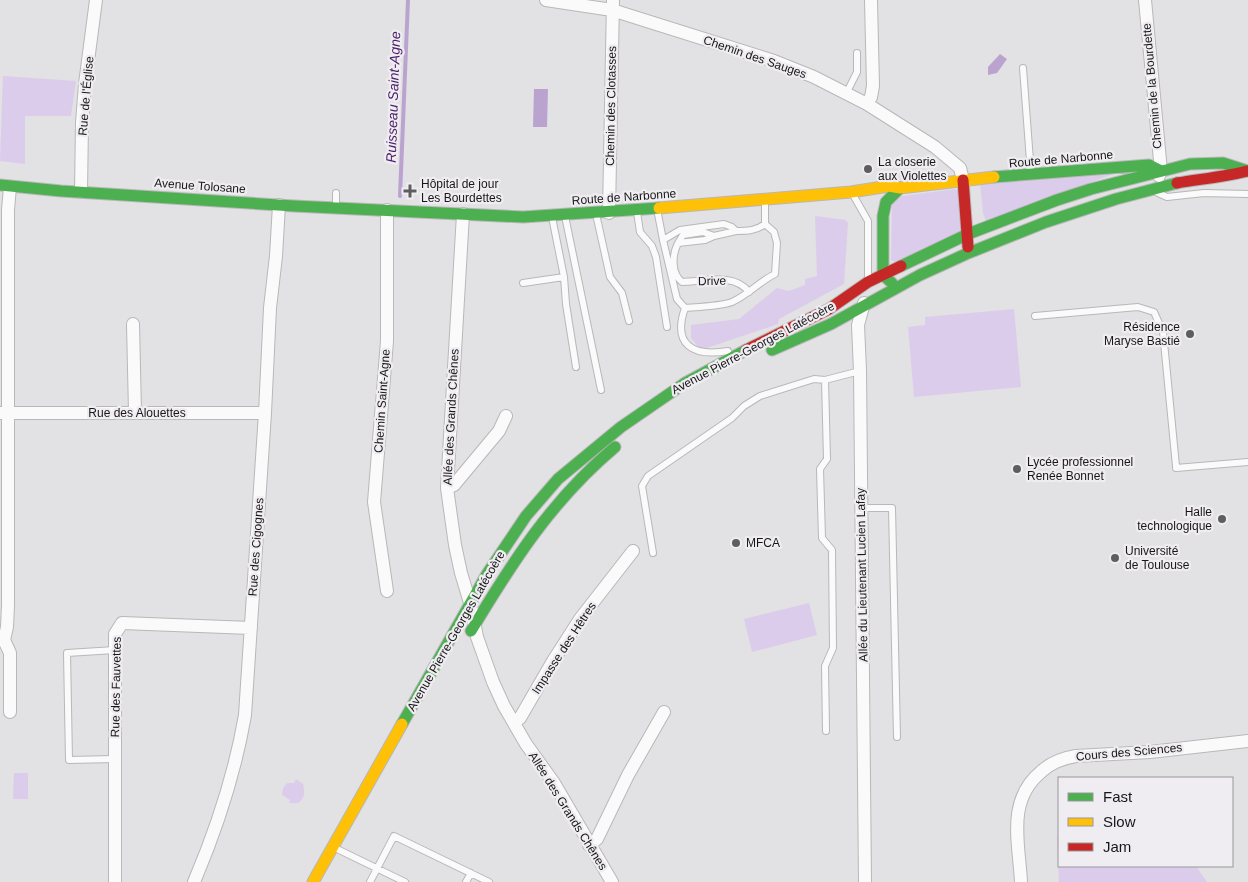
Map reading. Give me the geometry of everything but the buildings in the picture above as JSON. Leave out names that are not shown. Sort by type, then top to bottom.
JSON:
[{"type":"main road","name":"Route de Narbonne","points":[[393,210],[523,217],[596,214],[851,192],[889,186],[900,188],[962,180],[1032,176],[1149,165],[1161,171],[1204,163],[1223,163],[1248,171]]},
{"type":"main road","points":[[883,275],[968,234],[1057,200],[1161,171]]},
{"type":"main road","name":"Avenue Pierre-Georges Latécoère","points":[[324,882],[337,848],[487,574],[526,516],[558,479],[621,427],[685,383],[749,348],[829,309],[876,289],[897,287],[966,254],[1046,222],[1116,199],[1180,182],[1222,177],[1248,171]]},
{"type":"main road","points":[[962,180],[968,234],[966,254]]},
{"type":"main road","name":"Avenue Tolosane","points":[[5,186],[279,205],[393,210]]},
{"type":"main road","points":[[897,287],[883,275],[883,216],[886,202],[900,188]]},
{"type":"main road","name":"Route de Narbonne","points":[[851,192],[866,197],[883,216]]},
{"type":"main road","name":"Avenue Pierre-Georges Latécoère","points":[[766,353],[831,324],[862,307]]},
{"type":"main road","name":"Avenue Pierre-Georges Latécoère","points":[[656,416],[712,380],[748,362]]},
{"type":"main road","name":"Avenue Pierre-Georges Latécoère","points":[[464,641],[518,554],[562,496],[583,475],[627,439]]},
{"type":"main road","name":"Avenue Pierre-Georges Latécoère","points":[[313,882],[401,749]]},
{"type":"street","name":"Rue de l'Église","points":[[81,192],[82,123],[85,84],[96,0]]},
{"type":"street","name":"Chemin des Sauges","points":[[546,0],[613,5],[774,61],[814,77],[867,104],[935,147],[960,168],[962,180]]},
{"type":"street","points":[[867,104],[871,97],[873,86],[871,0]]},
{"type":"street","name":"Chemin de la Bourdette","points":[[1144,0],[1161,171]]},
{"type":"street","name":"Chemin des Clotasses","points":[[609,213],[613,5]]},
{"type":"street","points":[[1150,190],[1157,181],[1161,171]]},
{"type":"street","points":[[5,186],[8,210],[4,413],[8,605],[7,628],[2,640],[10,654],[10,712]]},
{"type":"street","name":"Rue des Cigognes","points":[[194,882],[221,811],[241,740],[245,715],[270,308],[279,205]]},
{"type":"street","name":"Chemin Saint-Agne","points":[[387,591],[374,502],[387,341],[393,210]]},
{"type":"street","name":"Allée des Grands Chênes","points":[[463,214],[447,488],[461,574],[471,606],[477,637],[493,682],[526,744],[554,783],[612,882]]},
{"type":"street","name":"Allée du Lieutenant Lucien Lafay","points":[[865,882],[858,325],[862,307],[876,289],[883,275]]},
{"type":"street","points":[[133,324],[135,412]]},
{"type":"street","name":"Rue des Alouettes","points":[[4,413],[265,413]]},
{"type":"street","points":[[447,488],[454,485],[499,431],[506,416]]},
{"type":"street","name":"Impasse des Hêtres","points":[[514,722],[520,718],[553,661],[580,620],[633,551]]},
{"type":"street","name":"Rue des Fauvettes","points":[[115,882],[115,634],[122,623],[251,628]]},
{"type":"street","points":[[590,845],[597,839],[628,774],[664,712]]},
{"type":"street","name":"Cours des Sciences","points":[[1021,882],[1017,820],[1019,803],[1035,776],[1048,766],[1065,758],[1076,756],[1150,752],[1248,741]]},
{"type":"lane","points":[[846,94],[857,72],[857,53]]},
{"type":"lane","points":[[1024,68],[1032,176]]},
{"type":"lane","name":"Route de Narbonne","points":[[1161,171],[1173,176],[1186,187],[1204,193]]},
{"type":"lane","name":"Route de Narbonne","points":[[1150,190],[1167,196],[1204,193],[1248,194]]},
{"type":"lane","points":[[851,192],[868,221],[876,289]]},
{"type":"lane","points":[[336,193],[336,208]]},
{"type":"lane","points":[[657,209],[677,300],[686,308],[731,302],[749,292],[764,279],[775,274],[777,243],[774,232],[765,224],[765,200]]},
{"type":"lane","points":[[637,210],[640,232],[652,246],[656,257],[667,327]]},
{"type":"lane","points":[[596,214],[610,277],[622,293],[629,321]]},
{"type":"lane","points":[[564,215],[601,390]]},
{"type":"lane","points":[[552,216],[564,277],[566,304],[576,367]]},
{"type":"lane","points":[[663,240],[680,230],[724,224],[736,231]]},
{"type":"lane","name":"Drive","points":[[749,292],[746,287],[738,282],[724,280],[682,282],[674,268],[674,250],[678,243],[705,240],[736,231],[753,230],[765,224]]},
{"type":"lane","points":[[523,283],[564,277]]},
{"type":"lane","points":[[1035,316],[1138,307],[1154,312],[1163,332],[1176,467],[1248,462]]},
{"type":"lane","points":[[686,308],[681,321],[682,337],[685,343],[694,350],[713,354],[749,348]]},
{"type":"lane","points":[[653,553],[642,486],[648,476],[732,418],[744,406],[760,396],[814,379],[825,380],[860,371]]},
{"type":"lane","points":[[825,380],[827,459],[820,469],[820,479],[822,538],[832,550],[833,648],[825,666],[826,731]]},
{"type":"lane","points":[[861,508],[892,508],[897,737]]},
{"type":"lane","points":[[115,650],[67,652],[69,760],[115,759]]},
{"type":"lane","points":[[370,882],[394,836],[489,882]]},
{"type":"lane","points":[[337,848],[405,882]]},
{"type":"lane","points":[[466,882],[471,873]]},
{"type":"shaded area","points":[[1000,54],[1007,59],[997,73],[988,75],[988,67]]},
{"type":"shaded area","points":[[3,76],[76,81],[71,116],[25,116],[25,164],[0,161]]},
{"type":"shaded area","points":[[534,89],[548,89],[547,127],[533,127]]},
{"type":"shaded area","points":[[1124,170],[986,221],[983,213],[980,182]]},
{"type":"shaded area","points":[[955,189],[958,191],[960,231],[895,262],[891,260],[892,203],[895,197]]},
{"type":"shaded area","points":[[815,216],[846,220],[848,223],[844,284],[779,319],[778,324],[701,350],[691,338],[691,325],[739,319],[777,288],[789,291],[805,285],[805,279],[817,276]]},
{"type":"shaded area","points":[[1014,309],[1021,387],[914,397],[908,327],[925,325],[925,317]]},
{"type":"shaded area","points":[[809,603],[817,635],[752,652],[744,619]]},
{"type":"shaded area","points":[[14,773],[28,773],[28,799],[13,799]]},
{"type":"shaded area","points":[[296,779],[303,784],[304,795],[298,803],[289,803],[290,800],[282,795],[283,788],[287,783],[294,783]]},
{"type":"shaded area","points":[[1058,867],[1197,867],[1207,882],[1059,882]]},
{"type":"waterway","name":"Ruisseau Saint-Agne","points":[[400,196],[408,0]]},
{"type":"traffic: fast","points":[[901,266],[968,234],[1091,189],[1190,164],[1223,163],[1248,171]]},
{"type":"traffic: fast","points":[[994,177],[1149,165],[1161,171]]},
{"type":"traffic: fast","points":[[772,350],[831,324],[920,275],[966,254],[1046,222],[1116,199],[1177,183]]},
{"type":"traffic: fast","points":[[0,185],[61,191],[294,206],[523,217],[659,208]]},
{"type":"traffic: fast","points":[[892,283],[883,275],[883,216],[886,202],[900,188]]},
{"type":"traffic: fast","points":[[402,724],[487,574],[526,516],[558,479],[621,427],[685,383],[746,350]]},
{"type":"traffic: fast","points":[[471,631],[502,580],[535,533],[572,488],[615,447]]},
{"type":"traffic: slow","points":[[659,208],[851,192],[889,186],[900,188],[994,177]]},
{"type":"traffic: slow","points":[[313,882],[402,724]]},
{"type":"traffic: jam","points":[[1177,183],[1247,171]]},
{"type":"traffic: jam","points":[[963,180],[968,247]]},
{"type":"traffic: jam","points":[[746,350],[829,309],[868,282],[901,266]]},
{"type":"place","name":"La closerie aux Violettes","points":[[868,169]]},
{"type":"place","name":"Hôpital de jour Les Bourdettes","points":[[410,191]]},
{"type":"place","name":"Résidence Maryse Bastié","points":[[1190,334]]},
{"type":"place","name":"Lycée professionnel Renée Bonnet","points":[[1017,469]]},
{"type":"place","name":"Halle technologique","points":[[1222,519]]},
{"type":"place","name":"MFCA","points":[[736,543]]},
{"type":"place","name":"Université de Toulouse","points":[[1115,558]]}]
